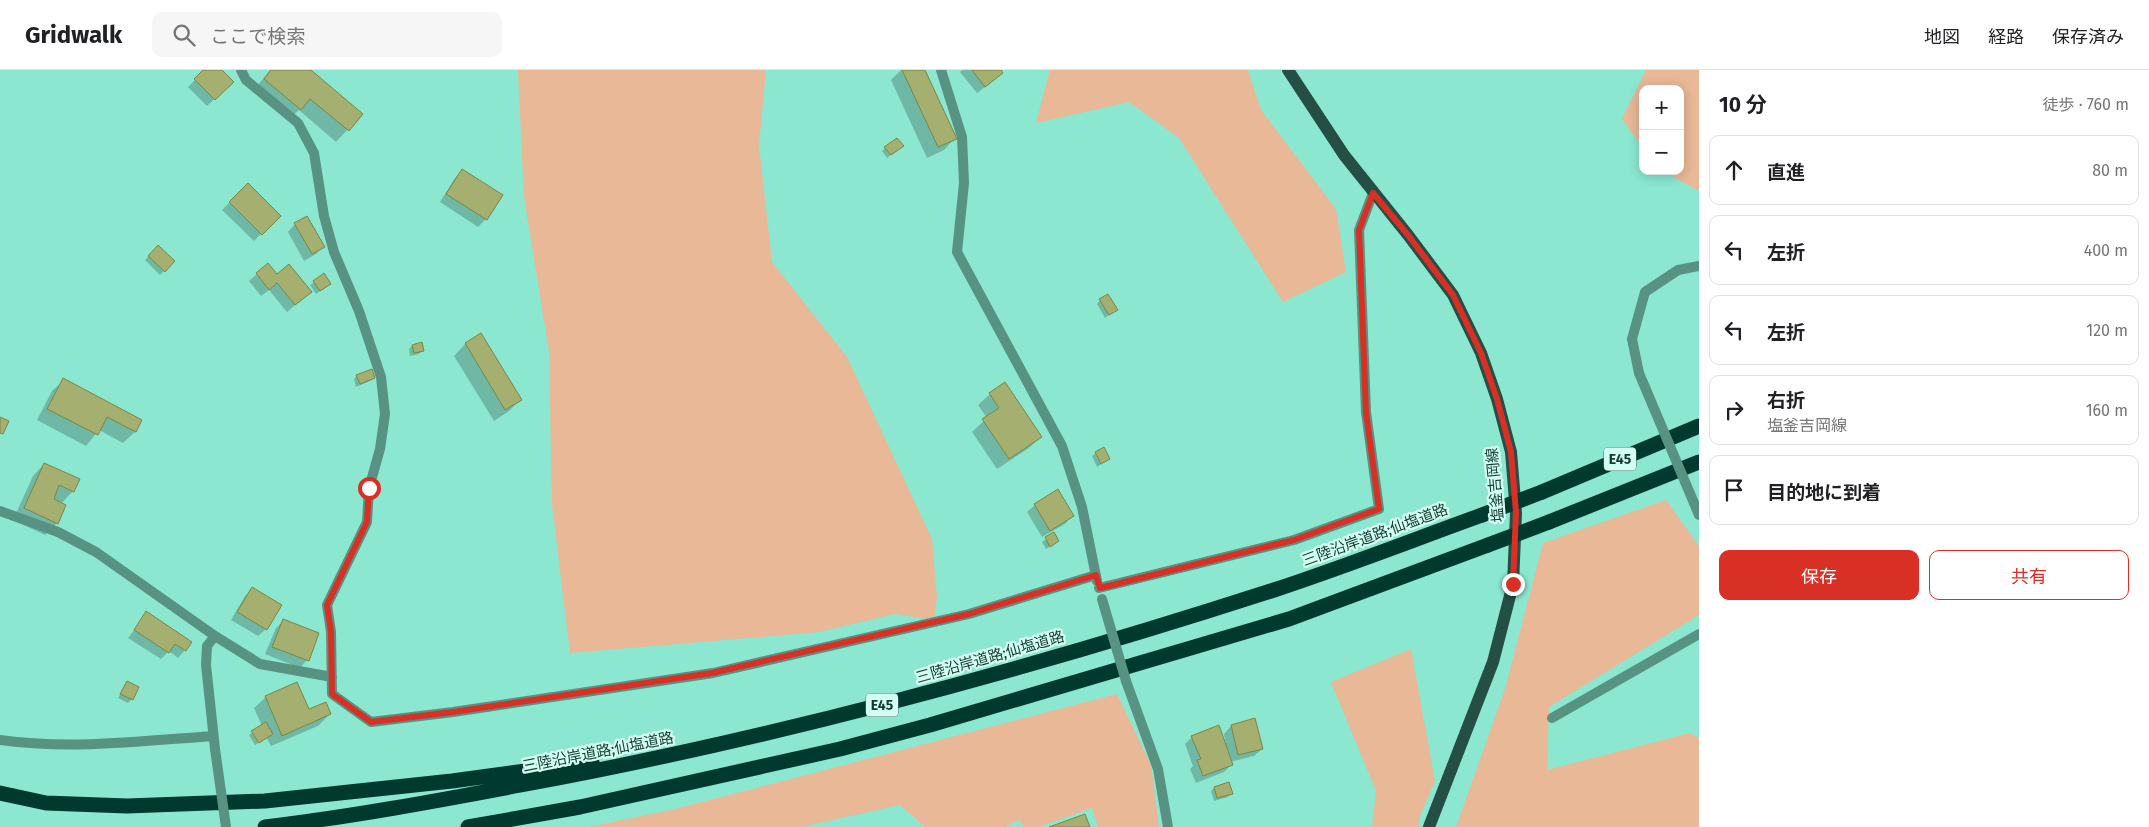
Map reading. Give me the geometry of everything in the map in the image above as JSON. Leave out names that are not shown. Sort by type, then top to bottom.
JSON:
[{"type":"highway","name":"三陸沿岸道路;仙塩道路","points":[[264,827],[442,800],[716,746],[924,694],[1089,647],[1276,589],[1542,492],[1699,426]]},
{"type":"highway","name":"E45","points":[[468,827],[580,807],[840,749],[1270,624],[1488,546],[1699,462]]},
{"type":"highway","points":[[0,793],[46,803],[127,806],[265,801],[452,781],[716,746]]},
{"type":"highway","points":[[522,827],[735,772]]},
{"type":"main road","name":"塩釜吉岡線","points":[[1288,70],[1344,155],[1453,295],[1481,353],[1497,399],[1511,452],[1516,512],[1513,584],[1493,662],[1429,827]]},
{"type":"street","points":[[241,70],[246,80],[298,123],[314,153],[324,216],[334,252],[359,312],[381,377],[385,414],[380,449],[369,488],[367,522],[327,605],[331,632],[332,694],[371,722],[453,712],[712,673],[969,614],[1096,575]]},
{"type":"street","points":[[941,70],[962,136],[964,183],[957,252],[1062,446],[1082,507],[1102,599],[1126,681],[1158,769],[1168,827]]},
{"type":"street","points":[[1100,588],[1294,540],[1379,509],[1366,412],[1359,230],[1373,193]]},
{"type":"street","points":[[1699,266],[1678,270],[1645,292],[1632,339],[1639,374],[1699,515]]},
{"type":"street","points":[[0,510],[58,532],[96,552],[215,636],[260,664],[332,676]]},
{"type":"street","points":[[1552,718],[1699,634]]},
{"type":"street","points":[[215,636],[207,646],[206,665],[226,827]]},
{"type":"street","points":[[0,740],[28,744],[76,745],[214,736]]},
{"type":"shaded area","points":[[518,70],[766,70],[759,145],[772,262],[847,357],[932,539],[937,597],[934,620],[895,614],[819,632],[570,653],[552,504],[549,351],[524,197]]},
{"type":"shaded area","points":[[1050,70],[1248,70],[1261,110],[1336,209],[1346,272],[1283,302],[1179,138],[1129,102],[1036,123]]},
{"type":"shaded area","points":[[1646,70],[1699,70],[1699,191],[1670,175],[1684,175],[1684,85],[1639,85],[1639,142],[1622,119]]},
{"type":"shaded area","points":[[1666,500],[1699,546],[1699,615],[1549,707],[1547,770],[1690,733],[1699,738],[1699,827],[1456,827],[1505,689],[1543,543]]},
{"type":"shaded area","points":[[1411,649],[1435,781],[1420,816],[1418,827],[1372,827],[1376,791],[1331,682]]},
{"type":"shaded area","points":[[1117,694],[1151,765],[1159,827],[1098,827],[1092,808],[1039,827],[1024,827],[1019,820],[1005,827],[925,827],[900,805],[801,827],[589,827],[679,808]]},
{"type":"building","points":[[203,70],[222,70],[234,82],[215,100],[194,79]]},
{"type":"building","points":[[271,70],[311,70],[363,114],[349,131],[310,99],[301,110],[264,79]]},
{"type":"building","points":[[902,70],[925,70],[957,139],[938,147]]},
{"type":"building","points":[[972,70],[1001,70],[1003,73],[985,87]]},
{"type":"building","points":[[897,138],[904,146],[891,155],[884,147]]},
{"type":"building","points":[[462,169],[503,195],[487,220],[446,194]]},
{"type":"building","points":[[248,183],[281,216],[262,235],[229,202]]},
{"type":"building","points":[[307,216],[325,247],[312,254],[294,223]]},
{"type":"building","points":[[158,245],[175,261],[165,272],[148,256]]},
{"type":"building","points":[[268,263],[277,274],[289,264],[312,292],[295,305],[277,283],[269,290],[256,273]]},
{"type":"building","points":[[324,273],[331,284],[320,291],[313,281]]},
{"type":"building","points":[[1108,294],[1118,310],[1109,315],[1099,299]]},
{"type":"building","points":[[481,333],[522,400],[505,410],[465,343]]},
{"type":"building","points":[[422,342],[424,351],[414,353],[412,345]]},
{"type":"building","points":[[372,369],[375,378],[360,384],[356,375]]},
{"type":"building","points":[[63,378],[142,420],[136,432],[107,417],[98,435],[47,409]]},
{"type":"building","points":[[1005,382],[1042,437],[1009,459],[982,419],[999,408],[989,393]]},
{"type":"building","points":[[0,417],[9,421],[3,434],[0,433]]},
{"type":"building","points":[[1104,447],[1110,459],[1101,464],[1095,452]]},
{"type":"building","points":[[44,463],[80,479],[74,492],[59,485],[54,499],[66,505],[58,524],[24,508]]},
{"type":"building","points":[[1058,489],[1074,516],[1050,531],[1034,504]]},
{"type":"building","points":[[1054,532],[1059,541],[1050,547],[1045,537]]},
{"type":"building","points":[[252,587],[282,605],[267,630],[237,612]]},
{"type":"building","points":[[146,611],[192,642],[186,651],[175,644],[169,653],[134,630]]},
{"type":"building","points":[[283,619],[319,633],[309,661],[272,647]]},
{"type":"building","points":[[127,681],[139,687],[133,700],[120,694]]},
{"type":"building","points":[[297,682],[309,709],[326,702],[331,714],[282,736],[265,696]]},
{"type":"building","points":[[1255,718],[1263,749],[1238,755],[1231,725]]},
{"type":"building","points":[[266,722],[273,734],[259,743],[251,731]]},
{"type":"building","points":[[1219,725],[1233,765],[1203,776],[1197,760],[1201,759],[1191,736]]},
{"type":"building","points":[[1229,782],[1233,794],[1217,798],[1214,787]]},
{"type":"building","points":[[1085,814],[1090,827],[1049,827]]},
{"type":"route","points":[[369,488],[367,522],[327,605],[331,632],[332,694],[371,722],[453,712],[712,673],[969,614],[1096,575],[1100,588],[1294,540],[1379,509],[1366,412],[1359,230],[1373,193],[1408,235],[1453,295],[1481,353],[1497,399],[1511,452],[1516,512],[1513,584]]}]
